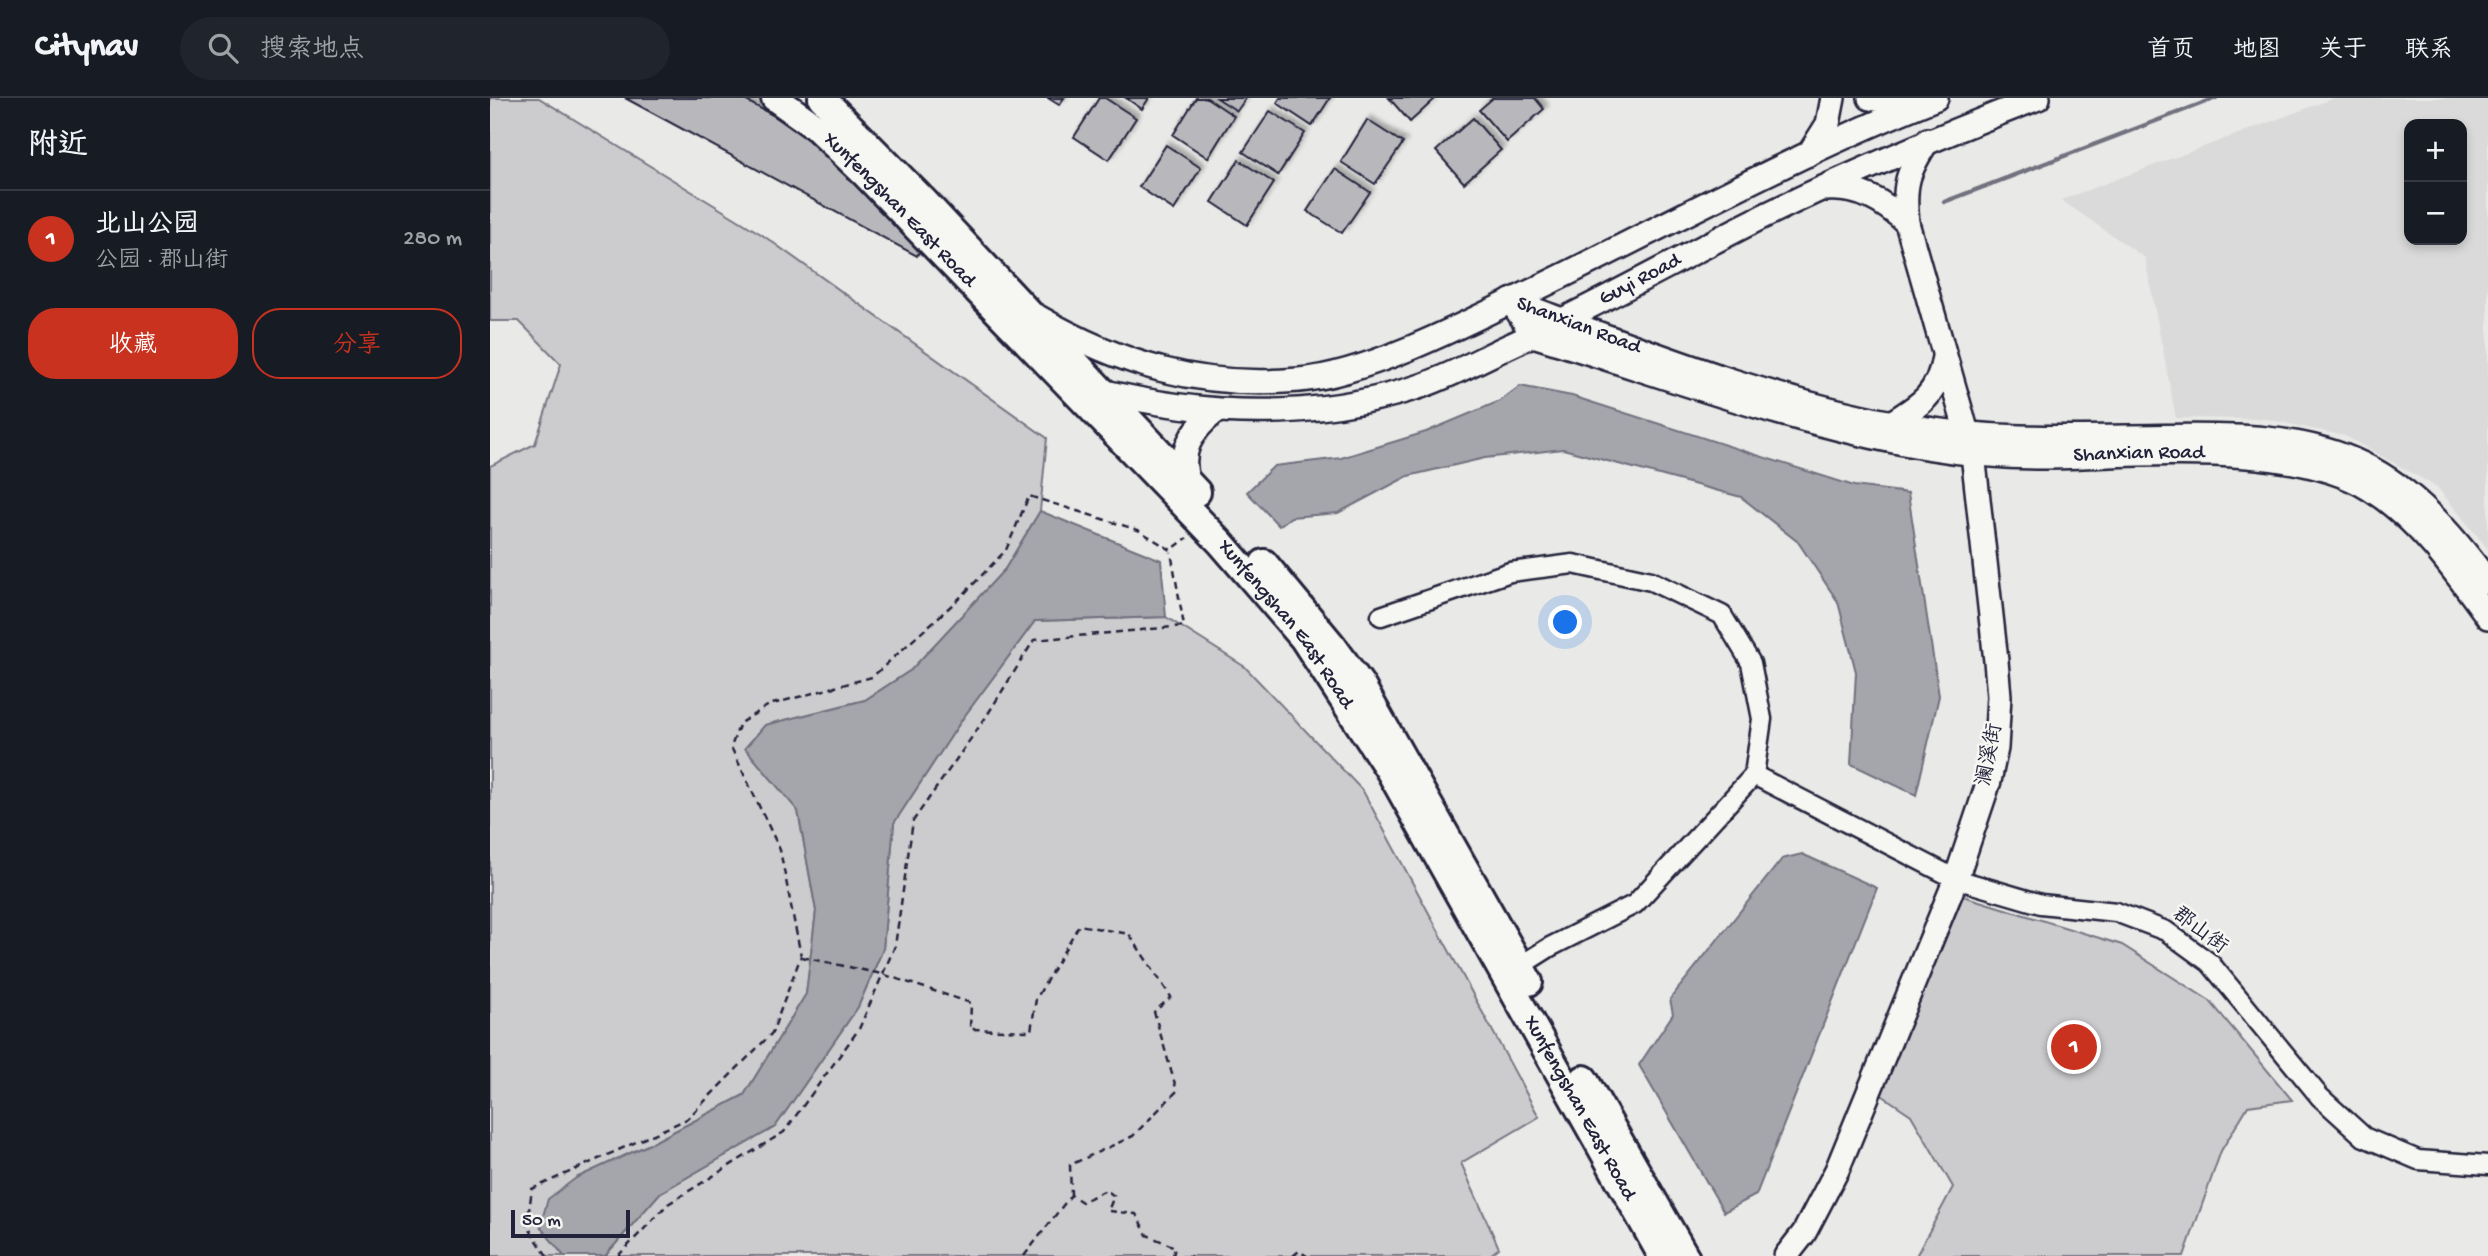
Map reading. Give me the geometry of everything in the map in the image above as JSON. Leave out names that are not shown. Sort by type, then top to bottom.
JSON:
[{"type":"main road","name":"Xunfengshan East Road","points":[[775,98],[817,128],[847,156],[1064,382],[1100,403],[1188,482],[1288,590],[1348,666],[1400,751],[1662,1256]]},
{"type":"main road","name":"Xunfengshan East Road","points":[[822,98],[879,153],[1024,309],[1100,403],[1303,638],[1389,770],[1685,1256]]},
{"type":"street","points":[[1808,155],[1828,124],[1833,98]]},
{"type":"street","points":[[1870,98],[1925,102]]},
{"type":"street","name":"Guyi Road","points":[[1100,403],[1215,412],[1267,413],[1335,407],[1417,388],[1533,335],[1818,190],[1928,140],[2038,98]]},
{"type":"street","name":"Guyi Road","points":[[1024,309],[1114,354],[1191,379],[1264,382],[1325,375],[1388,356],[1511,301],[1808,155],[1925,102]]},
{"type":"street","name":"澜溪街","points":[[1786,1256],[1809,1224],[1837,1170],[1956,879],[1989,781],[1998,721],[1996,661],[1971,444],[1907,223],[1904,195],[1907,177],[1928,140]]},
{"type":"street","points":[[1818,190],[1859,192],[1890,207],[1907,223]]},
{"type":"street","points":[[1618,292],[1609,307],[1607,321],[1620,341]]},
{"type":"street","name":"Shanxian Road","points":[[1511,301],[1776,393],[1971,444],[2235,438],[2323,450],[2361,464],[2401,489],[2453,538],[2488,582]]},
{"type":"street","name":"Shanxian Road","points":[[1511,301],[1533,335],[1823,424],[1889,440],[2207,456],[2315,467],[2361,484],[2388,502],[2430,543],[2488,617]]},
{"type":"street","points":[[1891,423],[1919,404],[1936,387],[1944,354]]},
{"type":"street","points":[[1100,403],[1130,375],[1157,370]]},
{"type":"street","points":[[1188,408],[1191,379]]},
{"type":"street","points":[[1188,482],[1183,458],[1189,442],[1194,431],[1215,412]]},
{"type":"street","points":[[1381,616],[1510,572],[1573,564],[1650,581],[1722,615],[1751,663],[1762,719],[1754,775],[1635,904],[1550,947],[1512,971]]},
{"type":"street","name":"郡山街","points":[[1754,775],[1956,879],[2041,904],[2116,912],[2166,931],[2210,963],[2320,1097],[2364,1137],[2418,1160],[2488,1165]]},
{"type":"path","points":[[547,1256],[527,1225],[532,1189],[687,1119],[772,1033],[802,957],[780,850],[730,747],[740,723],[769,705],[872,677],[963,595],[1006,550],[1029,496],[1139,530],[1171,550],[1184,626],[1034,640],[986,717],[913,821],[895,946],[859,1028],[785,1132],[668,1204],[618,1256]]},
{"type":"path","points":[[1171,550],[1189,536]]},
{"type":"path","points":[[802,957],[882,974],[971,1003],[970,1029],[1031,1031],[1036,999],[1079,925],[1129,934],[1171,997],[1154,1012],[1177,1091],[1133,1136],[1070,1165],[1071,1195],[1024,1256]]},
{"type":"path","points":[[1071,1195],[1082,1202],[1106,1190],[1114,1196],[1108,1211],[1136,1214],[1147,1235],[1175,1247],[1173,1256]]},
{"type":"path","points":[[1293,1256],[1299,1251],[1307,1256]]},
{"type":"shaded area","points":[[490,98],[539,98],[761,234],[1047,438],[1040,511],[1005,569],[911,670],[865,700],[766,725],[745,748],[798,810],[816,911],[806,994],[744,1095],[650,1144],[576,1178],[540,1226],[564,1256],[490,1256],[490,466],[535,444],[561,364],[519,321],[490,321]]},
{"type":"shaded area","points":[[2334,98],[2488,98],[2488,549],[2437,487],[2345,436],[2267,419],[2176,418],[2145,258],[2061,200]]},
{"type":"shaded area","points":[[1520,386],[1572,396],[1854,486],[1908,493],[1939,696],[1916,795],[1851,764],[1856,672],[1838,602],[1798,542],[1741,497],[1563,449],[1485,458],[1408,476],[1338,513],[1291,517],[1279,526],[1247,492],[1274,466],[1341,458],[1426,432],[1500,401]]},
{"type":"shaded area","points":[[1040,511],[1161,560],[1166,617],[1035,621],[963,718],[894,823],[883,949],[858,1007],[775,1127],[660,1193],[605,1256],[564,1256],[540,1226],[548,1199],[576,1178],[650,1144],[744,1095],[806,994],[816,911],[798,811],[745,748],[765,725],[865,700],[911,670],[1005,569]]},
{"type":"shaded area","points":[[1166,617],[1245,667],[1363,791],[1539,1117],[1461,1163],[1499,1248],[1489,1256],[605,1256],[660,1193],[775,1127],[858,1007],[883,949],[894,823],[963,718],[1035,621]]},
{"type":"shaded area","points":[[1802,854],[1877,888],[1756,1195],[1724,1212],[1639,1065],[1673,1014],[1670,999],[1782,859]]},
{"type":"shaded area","points":[[1963,896],[2122,945],[2210,1001],[2292,1100],[2248,1106],[2221,1151],[2184,1256],[1916,1256],[1953,1187],[1911,1115],[1880,1094]]},
{"type":"building","points":[[625,98],[741,98],[943,207],[917,256]]},
{"type":"building","points":[[1048,98],[1064,98],[1059,105]]},
{"type":"building","points":[[1099,98],[1105,98],[1136,118],[1109,160],[1074,137]]},
{"type":"building","points":[[1126,98],[1149,98],[1142,109]]},
{"type":"building","points":[[1196,98],[1207,98],[1234,116],[1208,158],[1173,135]]},
{"type":"building","points":[[1217,98],[1246,98],[1237,111]]},
{"type":"building","points":[[1280,98],[1330,98],[1312,126],[1277,103]]},
{"type":"building","points":[[1389,98],[1436,98],[1410,122]]},
{"type":"building","points":[[1493,98],[1535,98],[1544,109],[1507,142],[1479,110]]},
{"type":"building","points":[[1270,111],[1305,133],[1278,175],[1243,152]]},
{"type":"building","points":[[1473,118],[1501,150],[1464,183],[1436,151]]},
{"type":"building","points":[[1367,120],[1403,143],[1375,184],[1341,162]]},
{"type":"building","points":[[1166,145],[1201,168],[1174,210],[1139,187]]},
{"type":"building","points":[[1239,160],[1274,183],[1247,225],[1212,202]]},
{"type":"building","points":[[1335,169],[1370,192],[1342,233],[1307,211]]},
{"type":"waterway","points":[[1944,202],[2216,98]]},
{"type":"place","name":"北山公园","points":[[2074,1047]]}]
